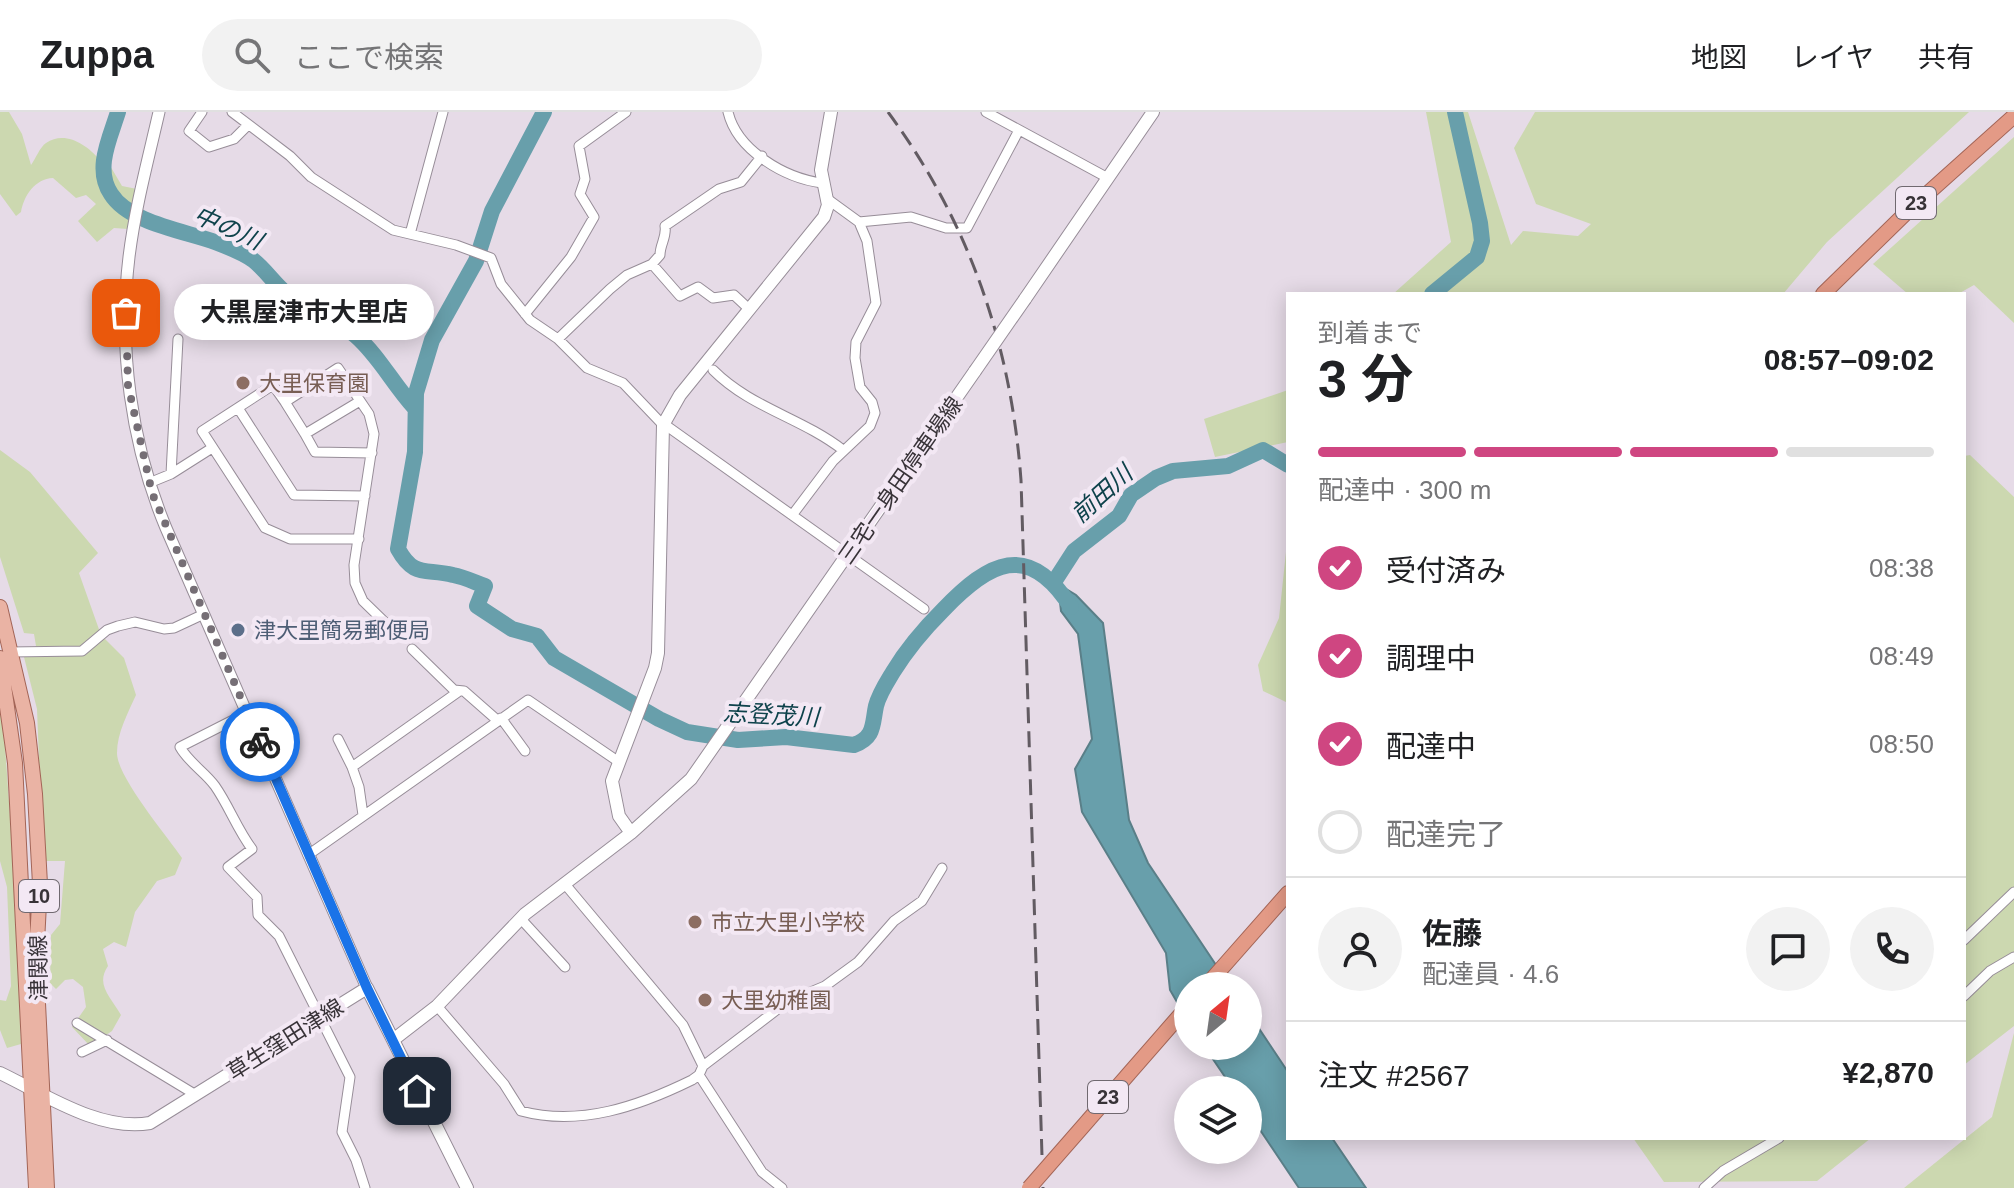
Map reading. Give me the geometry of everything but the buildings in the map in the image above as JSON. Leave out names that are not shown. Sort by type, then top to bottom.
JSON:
[{"type":"highway","name":"23","points":[[1825,292],[1908,211],[2014,116]]},
{"type":"highway","points":[[1218,972],[1286,895]]},
{"type":"highway","name":"23","points":[[1029,1188],[1174,1022]]},
{"type":"main road","points":[[631,833],[619,816],[612,791],[619,762],[655,668],[659,645],[663,425],[680,395],[821,223],[826,212],[822,183],[824,141],[831,112]]},
{"type":"main road","name":"三宅一身田停車場線","points":[[393,1040],[437,1006],[521,919],[672,799],[708,758],[1153,112]]},
{"type":"main road","name":"津関線","points":[[0,607],[47,1188]]},
{"type":"main road","name":"草生窪田津線","points":[[0,1073],[128,1127],[150,1123],[367,988],[467,1188]]},
{"type":"main road","name":"津関線","points":[[36,1188],[37,1091]]},
{"type":"street","points":[[159,112],[133,229],[126,313],[128,385],[149,483],[367,988]]},
{"type":"street","points":[[202,112],[189,131],[209,147],[234,139],[248,125]]},
{"type":"street","points":[[232,112],[290,156],[311,177],[393,230],[469,249],[493,261],[501,284],[525,314],[558,339],[587,368],[623,383],[663,425],[849,553],[924,609]]},
{"type":"street","points":[[410,234],[443,112]]},
{"type":"street","points":[[525,314],[571,257],[594,217],[580,194],[585,179],[579,146],[626,112]]},
{"type":"street","points":[[728,112],[734,133],[762,156],[799,177],[822,183]]},
{"type":"street","points":[[986,112],[1108,178]]},
{"type":"street","points":[[859,222],[903,217],[946,228],[967,228],[1019,130]]},
{"type":"street","points":[[558,339],[627,275],[652,264],[660,255],[665,226],[719,189],[741,182],[762,156]]},
{"type":"street","points":[[793,514],[843,450],[866,431],[875,413],[872,402],[860,387],[855,358],[856,342],[876,303],[867,241],[859,222],[826,198]]},
{"type":"street","points":[[652,264],[680,296],[698,287],[713,298],[734,295],[749,309]]},
{"type":"street","points":[[171,474],[178,339]]},
{"type":"street","points":[[285,402],[338,368],[372,421],[372,453],[354,565],[359,594],[399,636]]},
{"type":"street","points":[[713,370],[747,399],[809,426],[843,450]]},
{"type":"street","points":[[359,539],[290,539],[270,531],[256,518],[202,431],[273,385],[315,452],[372,453]]},
{"type":"street","points":[[305,434],[360,401]]},
{"type":"street","points":[[238,408],[294,495],[365,496]]},
{"type":"street","points":[[149,483],[171,474],[212,448]]},
{"type":"street","points":[[4,654],[82,651],[107,630],[118,626],[135,622],[174,628],[204,614]]},
{"type":"street","points":[[412,649],[458,692]]},
{"type":"street","points":[[352,767],[458,692],[464,691],[499,719],[525,751]]},
{"type":"street","points":[[308,855],[328,844],[363,815],[528,700],[619,762]]},
{"type":"street","points":[[247,713],[180,747],[187,759],[217,788],[238,831],[252,849],[228,867],[257,897],[258,915],[279,936],[350,1077],[342,1132],[365,1188]]},
{"type":"street","points":[[338,739],[359,787],[363,815]]},
{"type":"street","points":[[437,1006],[504,1084],[519,1110],[574,1116],[618,1111],[674,1089],[787,1002],[825,986],[858,962],[894,921],[928,895],[942,868]]},
{"type":"street","points":[[564,883],[683,1025],[701,1071],[762,1172],[782,1188]]},
{"type":"street","points":[[1966,938],[2014,892]]},
{"type":"street","points":[[521,919],[565,967]]},
{"type":"street","points":[[1966,994],[1990,971],[2014,957]]},
{"type":"street","points":[[77,1023],[196,1095]]},
{"type":"street","points":[[82,1052],[107,1040]]},
{"type":"street","points":[[1704,1188],[1723,1171],[1776,1140]]},
{"type":"green space","points":[[0,112],[9,112],[22,134],[31,165],[44,145],[61,138],[82,144],[99,159],[107,131],[113,134],[109,164],[122,186],[137,189],[128,229],[114,228],[97,242],[78,221],[96,204],[86,195],[76,198],[53,178],[41,181],[31,189],[21,212],[16,216],[0,194]]},
{"type":"green space","points":[[1426,112],[1468,112],[1511,245],[1523,231],[1578,236],[1591,224],[1536,204],[1514,148],[1535,112],[1969,112],[1827,242],[1785,292],[1395,292],[1451,242]]},
{"type":"green space","points":[[2014,137],[2014,323],[1974,285],[1962,292],[1906,292],[1873,264]]},
{"type":"green space","points":[[1286,391],[1286,442],[1215,457],[1204,419]]},
{"type":"green space","points":[[0,450],[30,472],[98,553],[79,573],[101,635],[124,658],[136,695],[119,738],[119,764],[144,806],[182,858],[175,875],[157,881],[135,912],[126,947],[114,942],[103,949],[108,966],[104,973],[104,985],[121,1015],[112,1031],[90,1046],[72,1027],[86,1007],[83,987],[73,979],[65,980],[56,989],[50,983],[51,935],[60,924],[65,861],[43,861],[37,709],[24,657],[36,646],[34,634],[24,633],[0,557]]},
{"type":"green space","points":[[1970,455],[2014,497],[2014,1026],[1966,1063],[1966,456]]},
{"type":"green space","points":[[1286,552],[1286,702],[1263,691],[1258,665],[1279,618]]},
{"type":"green space","points":[[0,676],[15,886],[21,1044],[7,1048],[0,1030],[0,1000],[6,1001],[11,986],[7,887],[0,861]]},
{"type":"green space","points":[[2014,1033],[2014,1188],[1904,1188],[1966,1140],[1992,1117]]},
{"type":"green space","points":[[1634,1140],[1868,1140],[1817,1181],[1664,1182]]},
{"type":"water","points":[[1058,584],[1076,595],[1103,623],[1129,820],[1148,863],[1221,972],[1174,972],[1174,997],[1170,990],[1166,953],[1082,812],[1075,769],[1092,739],[1078,634],[1061,611]]},
{"type":"water","points":[[1262,1033],[1286,1069],[1286,1140],[1333,1140],[1366,1188],[1299,1188],[1262,1133],[1262,1076],[1224,1076],[1214,1060],[1262,1060]]},
{"type":"waterway","name":"中の川","points":[[118,112],[108,143],[104,174],[106,184],[119,204],[158,225],[215,242],[253,260],[288,295],[356,336],[414,407]]},
{"type":"waterway","name":"志登茂川","points":[[544,112],[492,211],[476,261],[432,340],[416,393],[415,452],[398,549],[409,564],[421,570],[457,576],[485,586],[477,606],[512,629],[537,636],[554,658],[659,719],[687,732],[738,740],[786,737],[854,745],[861,742],[871,730],[883,688],[910,647],[960,593],[992,570],[1008,565],[1024,566],[1039,572],[1071,607]]},
{"type":"waterway","name":"前田川","points":[[1434,292],[1477,257],[1482,241],[1455,112]]},
{"type":"waterway","name":"前田川","points":[[1054,582],[1074,551],[1119,516],[1131,495],[1156,478],[1173,471],[1228,466],[1263,450],[1286,464]]},
{"type":"railway","points":[[888,112],[917,154],[963,241],[996,333],[1016,430],[1021,480],[1043,1188]]},
{"type":"way so far","points":[[126,313],[128,385],[144,468],[260,742]]},
{"type":"place","name":"大黒屋津市大里店","points":[[126,313]]},
{"type":"place","name":"大里保育園","points":[[243,383]]},
{"type":"place","name":"津大里簡易郵便局","points":[[238,630]]},
{"type":"place","name":"市立大里小学校","points":[[695,922]]},
{"type":"place","name":"大里幼稚園","points":[[705,1000]]},
{"type":"route","points":[[260,742],[367,988],[417,1091]]}]
